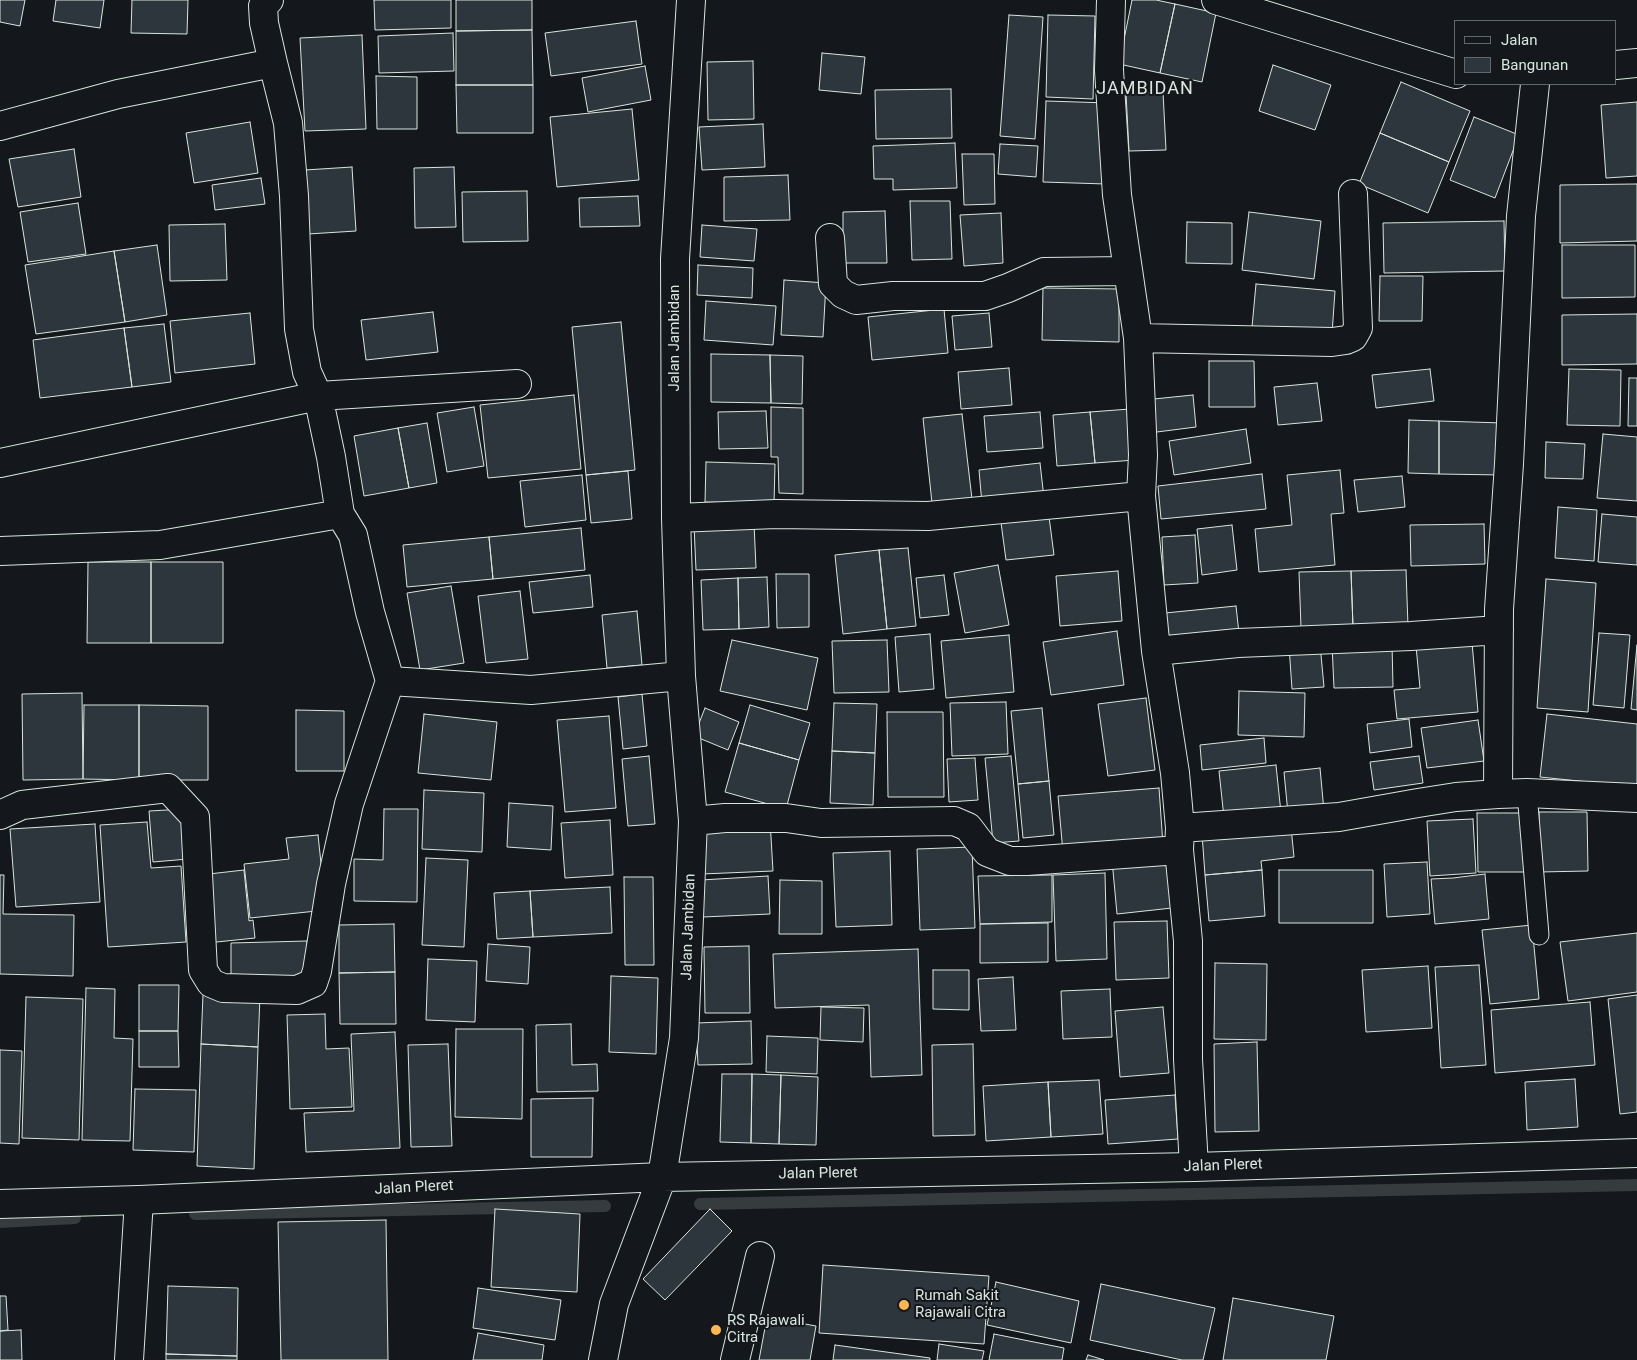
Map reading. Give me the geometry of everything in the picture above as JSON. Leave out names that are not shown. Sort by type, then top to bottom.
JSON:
[{"type":"street","points":[[0,815],[22,806],[168,788],[195,817],[203,970],[211,983],[223,988],[297,990],[313,983],[317,971],[331,884],[349,804],[390,681],[370,612],[353,535],[340,514],[331,457],[318,396],[307,372],[299,329],[294,196],[288,123],[264,23],[264,6],[268,0]]},
{"type":"street","name":"Jalan Jambidan","points":[[603,1360],[614,1304],[662,1177],[684,1038],[693,821],[681,676],[676,518],[675,258],[691,0]]},
{"type":"street","points":[[1111,0],[1109,70],[1117,195],[1138,338],[1143,455],[1141,496],[1156,651],[1175,773],[1188,941],[1188,1059],[1194,1167]]},
{"type":"street","points":[[1216,0],[1454,73]]},
{"type":"street","points":[[1617,64],[1637,62]]},
{"type":"street","points":[[0,126],[118,94],[273,63]]},
{"type":"street","points":[[1498,794],[1499,609],[1509,464],[1521,216],[1535,85]]},
{"type":"street","points":[[1138,338],[1332,342],[1353,337],[1358,328],[1353,194]]},
{"type":"street","points":[[830,238],[833,284],[843,294],[856,300],[893,296],[985,296],[1044,272],[1127,271]]},
{"type":"street","points":[[0,463],[318,396],[517,384]]},
{"type":"street","points":[[676,518],[776,514],[928,516],[1141,496]]},
{"type":"street","points":[[0,551],[160,545],[340,514]]},
{"type":"street","points":[[1156,651],[1288,640],[1411,636],[1498,630]]},
{"type":"street","points":[[390,681],[532,690],[681,676]]},
{"type":"street","points":[[693,821],[725,818],[786,818],[820,823],[954,821],[968,827],[987,852],[1010,861],[1027,861],[1339,817],[1456,797],[1527,793],[1637,798]]},
{"type":"street","name":"Jalan Pleret","points":[[0,1204],[139,1200],[662,1177],[1194,1167],[1637,1153]]},
{"type":"street","points":[[129,1360],[139,1200]]},
{"type":"street","points":[[735,1360],[760,1256]]},
{"type":"lane","points":[[1527,793],[1539,936]]},
{"type":"building","points":[[0,0],[25,0],[20,26],[0,22]]},
{"type":"building","points":[[56,0],[104,0],[100,28],[53,21]]},
{"type":"building","points":[[132,0],[188,0],[187,34],[131,33]]},
{"type":"building","points":[[374,0],[451,0],[451,28],[375,30]]},
{"type":"building","points":[[456,0],[532,0],[532,30],[456,31]]},
{"type":"building","points":[[1132,0],[1156,0],[1175,4],[1160,73],[1119,64]]},
{"type":"building","points":[[1175,4],[1216,13],[1202,82],[1160,73]]},
{"type":"building","points":[[1009,15],[1043,17],[1035,139],[1000,136]]},
{"type":"building","points":[[1048,15],[1095,16],[1093,99],[1046,97]]},
{"type":"building","points":[[636,21],[642,64],[551,76],[545,33]]},
{"type":"building","points":[[532,30],[533,85],[456,85],[456,31]]},
{"type":"building","points":[[453,33],[454,71],[379,73],[378,36]]},
{"type":"building","points":[[362,35],[366,129],[305,131],[300,38]]},
{"type":"building","points":[[822,53],[865,57],[861,94],[819,90]]},
{"type":"building","points":[[753,61],[754,119],[708,120],[707,62]]},
{"type":"building","points":[[1273,65],[1331,85],[1315,130],[1259,111]]},
{"type":"building","points":[[645,66],[651,100],[588,112],[582,78]]},
{"type":"building","points":[[376,76],[417,77],[417,129],[377,129]]},
{"type":"building","points":[[1401,82],[1470,111],[1449,162],[1380,133]]},
{"type":"building","points":[[456,85],[533,85],[533,133],[457,133]]},
{"type":"building","points":[[951,89],[952,138],[876,139],[875,90]]},
{"type":"building","points":[[1163,92],[1166,150],[1129,151],[1126,93]]},
{"type":"building","points":[[1046,101],[1109,103],[1106,184],[1043,182]]},
{"type":"building","points":[[1637,102],[1637,176],[1606,178],[1601,105]]},
{"type":"building","points":[[632,109],[639,180],[557,187],[550,117]]},
{"type":"building","points":[[1474,117],[1519,135],[1495,198],[1450,180]]},
{"type":"building","points":[[250,122],[258,173],[194,183],[186,133]]},
{"type":"building","points":[[763,124],[765,167],[702,170],[699,127]]},
{"type":"building","points":[[1380,133],[1449,162],[1428,213],[1359,184]]},
{"type":"building","points":[[955,143],[957,188],[893,190],[893,179],[874,179],[873,146]]},
{"type":"building","points":[[1000,144],[1038,146],[1036,177],[998,174]]},
{"type":"building","points":[[74,149],[81,197],[18,207],[9,159]]},
{"type":"building","points":[[962,154],[994,154],[995,204],[964,205]]},
{"type":"building","points":[[352,167],[356,231],[308,234],[305,170]]},
{"type":"building","points":[[454,167],[456,227],[415,228],[414,168]]},
{"type":"building","points":[[788,175],[790,220],[724,221],[724,177]]},
{"type":"building","points":[[261,178],[265,204],[215,210],[212,185]]},
{"type":"building","points":[[1637,184],[1637,241],[1560,243],[1560,185]]},
{"type":"building","points":[[527,191],[528,241],[463,242],[462,192]]},
{"type":"building","points":[[638,196],[640,226],[580,227],[579,198]]},
{"type":"building","points":[[910,201],[950,201],[952,259],[912,260]]},
{"type":"building","points":[[78,203],[86,254],[28,262],[20,212]]},
{"type":"building","points":[[885,211],[887,263],[843,263],[843,212]]},
{"type":"building","points":[[1249,212],[1321,221],[1314,279],[1242,270]]},
{"type":"building","points":[[1001,213],[1003,263],[964,266],[960,215]]},
{"type":"building","points":[[1504,221],[1505,271],[1384,273],[1383,223]]},
{"type":"building","points":[[1187,222],[1232,223],[1232,264],[1186,263]]},
{"type":"building","points":[[225,224],[227,280],[170,281],[169,225]]},
{"type":"building","points":[[702,225],[757,229],[754,261],[700,257]]},
{"type":"building","points":[[157,245],[167,315],[125,322],[114,251]]},
{"type":"building","points":[[1562,245],[1635,245],[1635,297],[1562,298]]},
{"type":"building","points":[[114,251],[125,322],[36,334],[25,265]]},
{"type":"building","points":[[698,265],[753,268],[752,298],[697,295]]},
{"type":"building","points":[[1380,276],[1423,276],[1422,321],[1379,321]]},
{"type":"building","points":[[784,280],[826,283],[823,337],[781,335]]},
{"type":"building","points":[[1256,284],[1335,291],[1332,334],[1252,327]]},
{"type":"building","points":[[1043,288],[1119,289],[1119,342],[1042,340]]},
{"type":"building","points":[[706,301],[776,306],[773,345],[704,340]]},
{"type":"building","points":[[944,309],[948,353],[872,360],[868,317]]},
{"type":"building","points":[[433,312],[438,352],[366,360],[361,320]]},
{"type":"building","points":[[250,313],[255,364],[175,373],[170,321]]},
{"type":"building","points":[[989,313],[992,347],[955,350],[952,316]]},
{"type":"building","points":[[1637,314],[1637,364],[1562,365],[1562,315]]},
{"type":"building","points":[[621,322],[635,470],[586,475],[572,327]]},
{"type":"building","points":[[164,324],[171,382],[132,387],[124,328]]},
{"type":"building","points":[[124,328],[132,387],[40,398],[33,340]]},
{"type":"building","points":[[711,354],[770,355],[771,403],[711,402]]},
{"type":"building","points":[[770,355],[803,356],[802,404],[771,403]]},
{"type":"building","points":[[1209,361],[1254,361],[1255,407],[1209,407]]},
{"type":"building","points":[[1009,368],[1012,405],[961,409],[958,372]]},
{"type":"building","points":[[1430,369],[1434,401],[1376,408],[1372,375]]},
{"type":"building","points":[[1569,369],[1621,370],[1620,426],[1567,425]]},
{"type":"building","points":[[1629,378],[1637,378],[1637,426],[1628,426]]},
{"type":"building","points":[[1317,383],[1322,421],[1278,425],[1274,387]]},
{"type":"building","points":[[574,395],[581,469],[488,478],[480,405]]},
{"type":"building","points":[[1193,395],[1196,427],[1149,433],[1144,400]]},
{"type":"building","points":[[474,407],[484,466],[447,472],[437,413]]},
{"type":"building","points":[[771,407],[803,408],[803,494],[779,493],[778,457],[771,457]]},
{"type":"building","points":[[1130,409],[1135,460],[1095,463],[1090,412]]},
{"type":"building","points":[[766,411],[768,448],[719,449],[718,412]]},
{"type":"building","points":[[1040,412],[1043,448],[987,452],[984,416]]},
{"type":"building","points":[[1090,412],[1095,463],[1057,466],[1053,415]]},
{"type":"building","points":[[962,414],[972,499],[932,503],[923,418]]},
{"type":"building","points":[[1409,420],[1439,421],[1439,474],[1408,473]]},
{"type":"building","points":[[1439,421],[1503,423],[1502,475],[1439,474]]},
{"type":"building","points":[[427,423],[437,483],[409,488],[398,428]]},
{"type":"building","points":[[398,428],[409,488],[364,496],[354,436]]},
{"type":"building","points":[[1246,429],[1251,463],[1174,475],[1169,441]]},
{"type":"building","points":[[1603,434],[1637,437],[1637,501],[1597,498]]},
{"type":"building","points":[[1546,442],[1585,444],[1583,479],[1545,478]]},
{"type":"building","points":[[706,462],[775,464],[774,504],[705,502]]},
{"type":"building","points":[[1040,463],[1044,498],[982,504],[979,470]]},
{"type":"building","points":[[1340,470],[1344,513],[1331,514],[1335,565],[1259,572],[1255,529],[1292,525],[1287,475]]},
{"type":"building","points":[[628,471],[632,519],[591,523],[586,475]]},
{"type":"building","points":[[1262,474],[1266,509],[1161,519],[1158,486]]},
{"type":"building","points":[[582,475],[586,520],[525,527],[520,481]]},
{"type":"building","points":[[1402,476],[1405,507],[1358,512],[1354,480]]},
{"type":"building","points":[[1558,507],[1597,510],[1594,561],[1555,558]]},
{"type":"building","points":[[1048,509],[1054,555],[1006,560],[1000,515]]},
{"type":"building","points":[[1602,514],[1637,517],[1637,565],[1598,562]]},
{"type":"building","points":[[754,523],[756,568],[696,570],[694,525]]},
{"type":"building","points":[[1484,524],[1485,564],[1411,566],[1410,525]]},
{"type":"building","points":[[1232,525],[1237,570],[1202,575],[1197,529]]},
{"type":"building","points":[[581,528],[585,570],[493,579],[489,537]]},
{"type":"building","points":[[1195,535],[1198,583],[1164,585],[1162,537]]},
{"type":"building","points":[[489,537],[493,579],[407,587],[403,545]]},
{"type":"building","points":[[908,548],[916,626],[887,629],[879,550]]},
{"type":"building","points":[[879,550],[887,629],[843,634],[835,555]]},
{"type":"building","points":[[88,562],[151,562],[151,643],[87,643]]},
{"type":"building","points":[[151,562],[223,562],[223,643],[151,643]]},
{"type":"building","points":[[998,565],[1009,625],[965,633],[954,573]]},
{"type":"building","points":[[1406,570],[1408,626],[1353,627],[1351,571]]},
{"type":"building","points":[[1118,571],[1122,621],[1060,626],[1056,576]]},
{"type":"building","points":[[1351,571],[1353,627],[1301,628],[1299,572]]},
{"type":"building","points":[[776,574],[809,574],[809,627],[777,628]]},
{"type":"building","points":[[590,575],[593,607],[533,613],[529,582]]},
{"type":"building","points":[[944,575],[949,615],[920,618],[916,578]]},
{"type":"building","points":[[767,577],[769,627],[739,629],[738,578]]},
{"type":"building","points":[[738,578],[739,629],[703,630],[701,580]]},
{"type":"building","points":[[1546,579],[1596,583],[1588,712],[1537,708]]},
{"type":"building","points":[[451,586],[464,663],[420,670],[407,593]]},
{"type":"building","points":[[520,591],[528,659],[486,663],[478,596]]},
{"type":"building","points":[[1236,606],[1239,633],[1167,639],[1165,613]]},
{"type":"building","points":[[637,611],[642,665],[607,668],[602,615]]},
{"type":"building","points":[[1117,631],[1124,685],[1051,695],[1043,642]]},
{"type":"building","points":[[1599,633],[1630,635],[1624,708],[1593,705]]},
{"type":"building","points":[[930,634],[934,689],[899,692],[895,637]]},
{"type":"building","points":[[1009,635],[1014,692],[946,698],[941,641]]},
{"type":"building","points":[[732,640],[818,658],[807,710],[720,691]]},
{"type":"building","points":[[887,640],[889,692],[834,693],[832,641]]},
{"type":"building","points":[[1472,642],[1478,712],[1397,719],[1394,690],[1420,688],[1416,646]]},
{"type":"building","points":[[1392,643],[1393,687],[1334,688],[1332,645]]},
{"type":"building","points":[[1320,644],[1324,687],[1292,689],[1289,646]]},
{"type":"building","points":[[1637,645],[1637,710],[1631,709]]},
{"type":"building","points":[[1239,691],[1305,693],[1304,737],[1238,735]]},
{"type":"building","points":[[82,693],[83,779],[23,780],[22,694]]},
{"type":"building","points":[[642,694],[647,746],[623,749],[618,697]]},
{"type":"building","points":[[1146,698],[1155,770],[1108,776],[1098,704]]},
{"type":"building","points":[[1006,702],[1008,754],[952,756],[950,703]]},
{"type":"building","points":[[834,703],[877,704],[875,753],[832,751]]},
{"type":"building","points":[[84,705],[139,705],[139,780],[83,779]]},
{"type":"building","points":[[139,705],[208,706],[208,780],[139,780]]},
{"type":"building","points":[[750,705],[810,723],[799,760],[739,743]]},
{"type":"building","points":[[705,708],[739,722],[728,750],[694,736]]},
{"type":"building","points":[[1042,708],[1049,781],[1018,784],[1011,711]]},
{"type":"building","points":[[296,710],[344,711],[344,771],[296,771]]},
{"type":"building","points":[[887,712],[943,712],[944,797],[888,797]]},
{"type":"building","points":[[424,714],[497,722],[491,780],[418,773]]},
{"type":"building","points":[[1547,714],[1637,724],[1637,787],[1540,777]]},
{"type":"building","points":[[609,716],[616,808],[565,812],[557,720]]},
{"type":"building","points":[[1409,719],[1412,747],[1370,753],[1367,724]]},
{"type":"building","points":[[1478,720],[1484,761],[1427,768],[1421,728]]},
{"type":"building","points":[[1264,738],[1266,763],[1202,770],[1200,745]]},
{"type":"building","points":[[739,743],[799,760],[786,809],[725,792]]},
{"type":"building","points":[[832,751],[875,753],[873,805],[830,803]]},
{"type":"building","points":[[649,756],[655,824],[628,826],[622,759]]},
{"type":"building","points":[[1011,756],[1019,841],[993,843],[985,758]]},
{"type":"building","points":[[1419,756],[1423,783],[1374,790],[1370,762]]},
{"type":"building","points":[[975,758],[978,800],[949,802],[947,759]]},
{"type":"building","points":[[1276,765],[1281,813],[1224,818],[1219,771]]},
{"type":"building","points":[[1320,768],[1324,811],[1288,814],[1284,772]]},
{"type":"building","points":[[1049,781],[1054,835],[1023,838],[1018,784]]},
{"type":"building","points":[[1159,788],[1163,845],[1063,853],[1058,796]]},
{"type":"building","points":[[424,790],[484,793],[482,852],[422,849]]},
{"type":"building","points":[[509,803],[553,806],[551,850],[507,847]]},
{"type":"building","points":[[185,809],[188,859],[153,862],[149,811]]},
{"type":"building","points":[[384,809],[418,809],[417,902],[354,901],[354,859],[383,860]]},
{"type":"building","points":[[1539,812],[1587,812],[1588,871],[1539,872]]},
{"type":"building","points":[[1477,813],[1520,813],[1525,872],[1478,872]]},
{"type":"building","points":[[1473,819],[1476,873],[1430,876],[1427,821]]},
{"type":"building","points":[[610,820],[613,875],[565,878],[561,823]]},
{"type":"building","points":[[770,820],[773,871],[702,874],[699,824]]},
{"type":"building","points":[[147,822],[151,868],[181,866],[186,942],[108,947],[100,825]]},
{"type":"building","points":[[95,824],[100,902],[16,907],[10,829]]},
{"type":"building","points":[[1291,827],[1294,857],[1261,861],[1262,870],[1205,875],[1202,834]]},
{"type":"building","points":[[318,835],[326,910],[250,918],[244,864],[289,859],[286,838]]},
{"type":"building","points":[[972,847],[975,928],[920,930],[917,849]]},
{"type":"building","points":[[890,851],[892,925],[836,927],[833,853]]},
{"type":"building","points":[[1167,855],[1172,908],[1117,914],[1112,860]]},
{"type":"building","points":[[426,858],[468,860],[464,947],[422,945]]},
{"type":"building","points":[[1427,862],[1430,914],[1387,917],[1384,864]]},
{"type":"building","points":[[244,870],[249,921],[253,920],[255,938],[207,943],[200,875]]},
{"type":"building","points":[[1262,870],[1265,916],[1209,921],[1205,875]]},
{"type":"building","points":[[1279,870],[1373,870],[1373,923],[1279,923]]},
{"type":"building","points":[[1105,873],[1107,959],[1056,961],[1053,875]]},
{"type":"building","points":[[1485,874],[1489,919],[1435,924],[1431,879]]},
{"type":"building","points":[[0,875],[4,875],[3,914],[74,915],[73,976],[0,974]]},
{"type":"building","points":[[1052,875],[1052,922],[980,924],[978,876]]},
{"type":"building","points":[[768,876],[770,914],[703,917],[701,880]]},
{"type":"building","points":[[624,877],[653,877],[654,965],[625,965]]},
{"type":"building","points":[[780,880],[822,881],[822,934],[779,934]]},
{"type":"building","points":[[610,887],[612,933],[533,937],[530,891]]},
{"type":"building","points":[[530,891],[533,937],[497,939],[494,893]]},
{"type":"building","points":[[1167,921],[1169,978],[1116,980],[1114,922]]},
{"type":"building","points":[[1048,923],[1048,962],[980,963],[980,924]]},
{"type":"building","points":[[394,924],[395,972],[339,973],[339,925]]},
{"type":"building","points":[[1532,925],[1539,999],[1490,1004],[1482,930]]},
{"type":"building","points":[[1637,933],[1637,992],[1568,1001],[1560,942]]},
{"type":"building","points":[[307,941],[309,981],[231,982],[231,943]]},
{"type":"building","points":[[488,944],[530,947],[528,984],[486,981]]},
{"type":"building","points":[[749,946],[750,1013],[705,1013],[704,947]]},
{"type":"building","points":[[918,949],[922,1075],[871,1077],[869,1005],[775,1008],[773,954]]},
{"type":"building","points":[[428,959],[477,961],[475,1022],[426,1020]]},
{"type":"building","points":[[1215,963],[1267,964],[1266,1040],[1214,1039]]},
{"type":"building","points":[[1479,965],[1486,1065],[1441,1068],[1435,967]]},
{"type":"building","points":[[1428,966],[1432,1028],[1366,1032],[1362,970]]},
{"type":"building","points":[[933,970],[969,970],[969,1010],[933,1009]]},
{"type":"building","points":[[395,972],[396,1024],[340,1024],[339,973]]},
{"type":"building","points":[[611,976],[658,978],[656,1054],[609,1052]]},
{"type":"building","points":[[1013,977],[1016,1030],[981,1031],[978,979]]},
{"type":"building","points":[[139,985],[179,985],[178,1031],[139,1031]]},
{"type":"building","points":[[86,988],[115,989],[114,1038],[133,1039],[130,1141],[82,1140]]},
{"type":"building","points":[[1110,989],[1112,1037],[1063,1039],[1061,991]]},
{"type":"building","points":[[203,994],[260,996],[258,1047],[201,1044]]},
{"type":"building","points":[[1637,995],[1637,1112],[1620,1114],[1608,999]]},
{"type":"building","points":[[26,997],[83,999],[79,1140],[22,1138]]},
{"type":"building","points":[[1590,1002],[1595,1065],[1495,1073],[1491,1010]]},
{"type":"building","points":[[821,1007],[864,1008],[863,1042],[820,1040]]},
{"type":"building","points":[[1163,1007],[1169,1073],[1120,1077],[1115,1011]]},
{"type":"building","points":[[325,1014],[326,1049],[349,1048],[352,1107],[290,1109],[287,1015]]},
{"type":"building","points":[[751,1021],[752,1064],[698,1065],[696,1023]]},
{"type":"building","points":[[571,1024],[572,1065],[597,1064],[598,1091],[537,1092],[536,1025]]},
{"type":"building","points":[[456,1029],[523,1029],[522,1119],[455,1117]]},
{"type":"building","points":[[139,1031],[178,1031],[179,1067],[139,1067]]},
{"type":"building","points":[[395,1032],[400,1148],[306,1152],[304,1113],[354,1111],[351,1034]]},
{"type":"building","points":[[767,1036],[818,1038],[817,1074],[766,1072]]},
{"type":"building","points":[[1257,1042],[1259,1131],[1215,1132],[1214,1044]]},
{"type":"building","points":[[201,1044],[258,1047],[254,1169],[197,1166]]},
{"type":"building","points":[[448,1044],[452,1146],[411,1147],[408,1045]]},
{"type":"building","points":[[973,1044],[975,1135],[933,1136],[932,1045]]},
{"type":"building","points":[[0,1050],[22,1051],[19,1144],[0,1143]]},
{"type":"building","points":[[722,1074],[752,1074],[751,1143],[720,1142]]},
{"type":"building","points":[[752,1074],[781,1075],[779,1144],[751,1143]]},
{"type":"building","points":[[781,1075],[818,1077],[816,1145],[779,1144]]},
{"type":"building","points":[[1575,1079],[1578,1127],[1527,1130],[1525,1082]]},
{"type":"building","points":[[1099,1080],[1103,1134],[1051,1137],[1048,1082]]},
{"type":"building","points":[[1048,1082],[1051,1137],[986,1141],[983,1086]]},
{"type":"building","points":[[135,1089],[196,1090],[194,1152],[133,1150]]},
{"type":"building","points":[[1175,1095],[1178,1139],[1108,1144],[1105,1100]]},
{"type":"building","points":[[593,1098],[592,1157],[531,1157],[531,1099]]},
{"type":"building","points":[[495,1209],[580,1214],[577,1292],[491,1287]]},
{"type":"building","points":[[710,1209],[732,1231],[665,1300],[643,1279]]},
{"type":"building","points":[[386,1220],[388,1360],[281,1360],[278,1222]]},
{"type":"building","name":"Rumah Sakit Rajawali Citra","points":[[823,1265],[989,1276],[984,1344],[819,1333]]},
{"type":"building","points":[[996,1282],[1079,1301],[1071,1343],[987,1325]]},
{"type":"building","points":[[1101,1284],[1215,1308],[1203,1360],[1182,1360],[1090,1340]]},
{"type":"building","points":[[168,1286],[238,1288],[237,1356],[166,1354]]},
{"type":"building","points":[[478,1288],[561,1300],[555,1340],[473,1328]]},
{"type":"building","points":[[0,1296],[6,1296],[8,1330],[0,1331]]},
{"type":"building","points":[[1233,1298],[1334,1316],[1326,1360],[1223,1360]]},
{"type":"building","points":[[767,1317],[816,1326],[810,1360],[759,1360]]},
{"type":"building","points":[[21,1330],[22,1360],[0,1360],[0,1331]]},
{"type":"building","points":[[478,1333],[544,1345],[542,1360],[473,1360]]},
{"type":"building","points":[[994,1334],[1064,1348],[1062,1360],[989,1360]]},
{"type":"building","points":[[939,1344],[984,1351],[982,1360],[937,1360]]},
{"type":"building","points":[[835,1345],[930,1358],[930,1360],[833,1360]]},
{"type":"building","points":[[166,1354],[237,1356],[237,1360],[166,1360]]},
{"type":"building","points":[[1088,1355],[1104,1360],[1086,1360]]},
{"type":"waterway","points":[[700,1204],[1637,1185]]},
{"type":"waterway","points":[[195,1214],[605,1206]]},
{"type":"waterway","points":[[0,1222],[75,1218]]},
{"type":"place","name":"Rumah Sakit Rajawali Citra","points":[[904,1305]]},
{"type":"place","name":"RS Rajawali Citra","points":[[716,1330]]},
{"type":"district","name":"JAMBIDAN","points":[[1145,89]]}]
